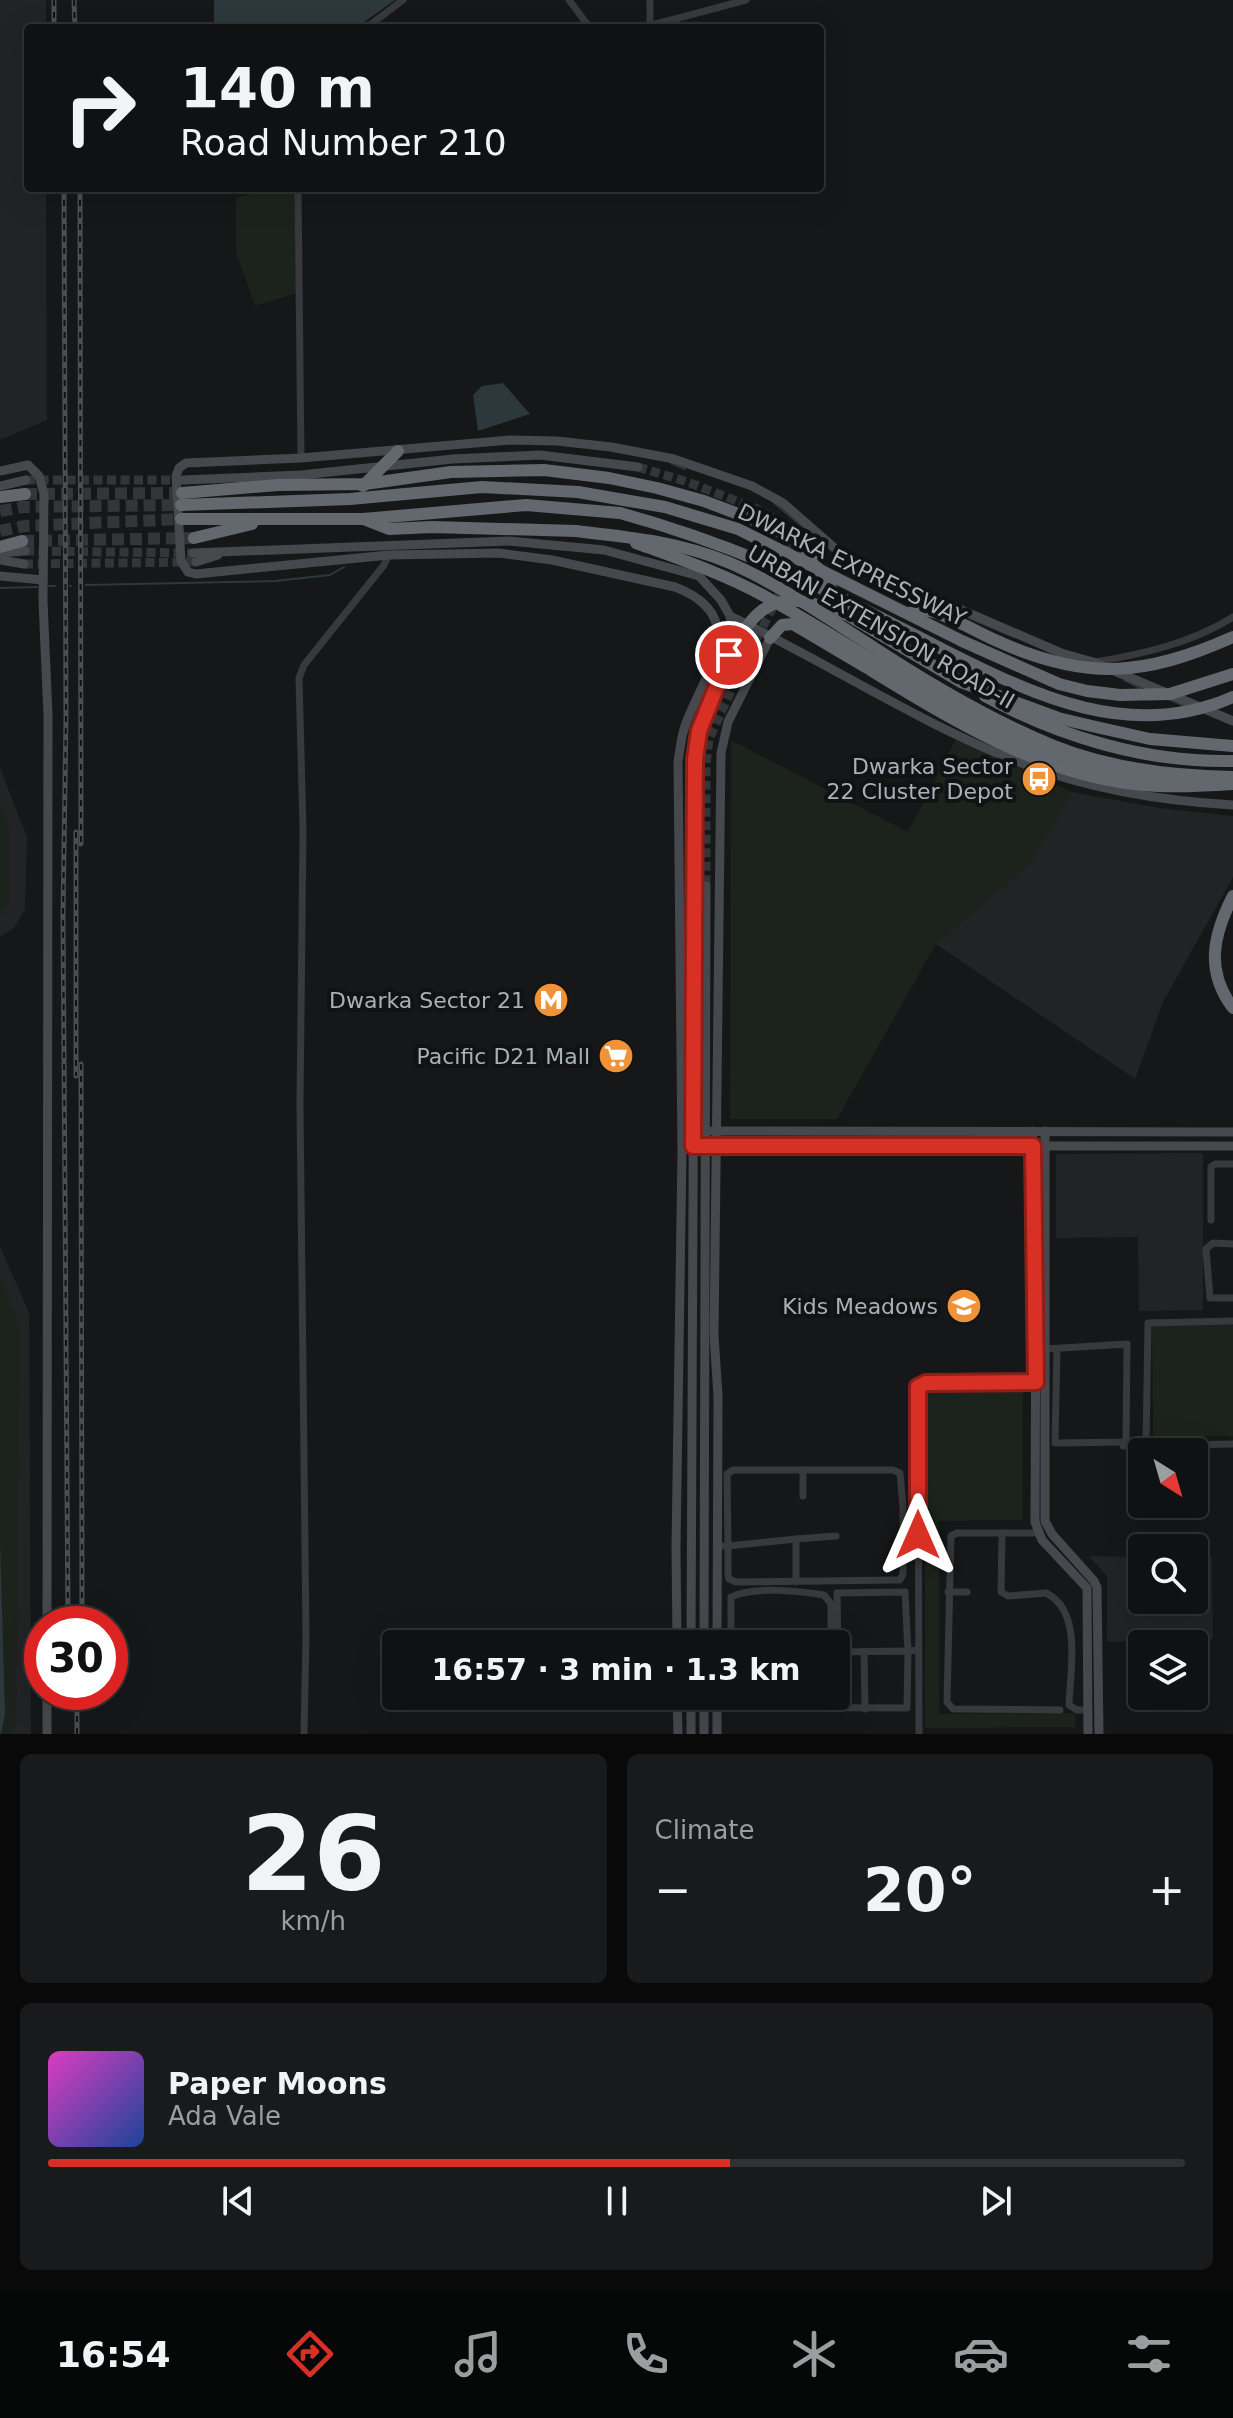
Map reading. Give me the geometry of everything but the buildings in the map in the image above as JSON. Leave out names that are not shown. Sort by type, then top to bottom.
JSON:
[{"type":"highway","points":[[350,499],[398,451]]},
{"type":"highway","points":[[182,493],[278,485],[365,484],[451,472],[544,470],[609,478],[704,501],[770,526],[797,542],[808,553],[849,616]]},
{"type":"highway","points":[[274,501],[278,485]]},
{"type":"highway","points":[[0,497],[25,487]]},
{"type":"highway","name":"DWARKA EXPRESSWAY","points":[[182,493],[274,501],[350,499],[482,487],[578,492],[733,548],[992,675],[1081,709],[1150,717],[1233,697]]},
{"type":"highway","name":"DWARKA EXPRESSWAY","points":[[363,519],[526,505],[665,507],[738,529],[1059,684],[1120,695],[1170,694],[1233,674]]},
{"type":"highway","points":[[181,519],[363,519]]},
{"type":"highway","points":[[194,538],[274,519]]},
{"type":"highway","name":"URBAN EXTENSION ROAD-II","points":[[363,519],[389,529],[576,531],[648,539],[692,549],[731,563],[803,612],[940,689],[1055,746],[1152,770],[1233,777]]},
{"type":"highway","points":[[0,547],[24,546]]},
{"type":"highway","points":[[729,655],[746,624],[778,603],[803,612],[935,698],[1009,737],[1063,759],[1180,783],[1233,785]]},
{"type":"highway","points":[[908,613],[931,611],[1035,658],[1092,670],[1118,670],[1174,661],[1233,637]]},
{"type":"highway","points":[[803,612],[849,616],[961,682],[1058,718],[1150,739],[1233,746]]},
{"type":"highway","points":[[770,638],[782,625],[793,624],[803,612]]},
{"type":"highway","points":[[803,612],[864,666],[966,725],[1048,762],[1133,784],[1180,787],[1233,785]]},
{"type":"highway","name":"URBAN EXTENSION ROAD-II","points":[[961,682],[1006,708],[1093,741],[1156,755],[1233,761]]},
{"type":"highway","points":[[1233,896],[1220,923],[1214,950],[1216,976],[1223,995],[1233,1008]]},
{"type":"street","points":[[371,24],[403,0]]},
{"type":"street","points":[[569,0],[587,24]]},
{"type":"street","points":[[650,0],[650,24]]},
{"type":"street","points":[[654,24],[746,0]]},
{"type":"street","points":[[298,192],[301,458]]},
{"type":"street","points":[[677,1630],[682,1152],[678,762],[684,729],[718,651],[714,621],[702,602],[691,593],[675,587],[499,553],[389,555],[196,574],[188,572],[181,561],[176,476],[179,468],[186,463],[301,458],[536,440],[611,447],[674,459],[752,486],[783,503],[846,558],[1061,653],[1093,662],[1233,721]]},
{"type":"street","points":[[182,493],[453,459],[540,455],[638,467]]},
{"type":"street","points":[[0,471],[28,465],[42,485],[48,715],[47,1606]]},
{"type":"street","points":[[0,486],[25,487]]},
{"type":"street","points":[[194,558],[229,551],[509,541],[604,550],[699,576],[714,590],[730,616],[975,744],[1076,781],[1180,802],[1233,805]]},
{"type":"street","points":[[371,557],[372,545]]},
{"type":"street","points":[[0,553],[24,546]]},
{"type":"street","points":[[304,1734],[306,1637],[300,1105],[303,830],[299,678],[304,665],[389,555]]},
{"type":"street","points":[[0,560],[24,564]]},
{"type":"street","points":[[0,576],[43,580]]},
{"type":"street","points":[[691,1630],[695,759],[699,731],[729,655],[730,616]]},
{"type":"street","points":[[1093,662],[1161,648],[1193,637],[1233,617]]},
{"type":"street","points":[[718,1630],[723,1546],[727,1474],[733,1470],[893,1470],[900,1473],[903,1574],[900,1580],[732,1582],[723,1546],[714,1335],[721,753],[728,722],[770,638]]},
{"type":"street","points":[[680,863],[693,874]]},
{"type":"street","points":[[704,1630],[706,886]]},
{"type":"street","points":[[693,1131],[1233,1132]]},
{"type":"street","points":[[1032,1131],[1045,1447],[1045,1521],[1052,1534],[1094,1581],[1099,1593],[1099,1734]]},
{"type":"street","points":[[1045,1131],[1044,1146],[1051,1349],[1055,1443],[1126,1442],[1127,1344],[1051,1349]]},
{"type":"street","points":[[693,1146],[1233,1146]]},
{"type":"street","points":[[1211,1220],[1211,1167],[1215,1164],[1233,1164]]},
{"type":"street","points":[[1233,1244],[1213,1243],[1206,1249],[1210,1298],[1233,1298]]},
{"type":"street","points":[[1146,1438],[1148,1323],[1233,1321]]},
{"type":"street","points":[[1051,1349],[1040,1382],[1035,1522],[1038,1533],[1087,1588],[1088,1734]]},
{"type":"street","points":[[919,1734],[918,1387],[926,1383],[1040,1382]]},
{"type":"street","points":[[1208,1444],[1233,1444]]},
{"type":"street","points":[[1045,1447],[1128,1445]]},
{"type":"street","points":[[803,1470],[803,1496]]},
{"type":"street","points":[[1038,1533],[957,1533],[951,1536],[948,1706],[953,1709],[1060,1710]]},
{"type":"street","points":[[1002,1533],[1001,1592],[1008,1596],[1046,1593],[1054,1599],[1071,1629],[1069,1705],[1077,1710],[1088,1710]]},
{"type":"street","points":[[723,1546],[836,1536]]},
{"type":"street","points":[[796,1539],[796,1582]]},
{"type":"street","points":[[730,1630],[731,1597],[742,1592],[824,1595],[831,1604],[831,1630]]},
{"type":"street","points":[[837,1630],[837,1593],[905,1592],[907,1708],[850,1709]]},
{"type":"street","points":[[948,1592],[967,1592]]},
{"type":"street","points":[[718,1620],[730,1620]]},
{"type":"street","points":[[850,1652],[919,1650]]},
{"type":"street","points":[[864,1651],[865,1709]]},
{"type":"street","points":[[47,1710],[47,1734]]},
{"type":"street","points":[[677,1710],[678,1734]]},
{"type":"street","points":[[691,1710],[691,1734]]},
{"type":"street","points":[[704,1710],[704,1734]]},
{"type":"street","points":[[717,1710],[717,1734]]},
{"type":"shaded area","points":[[0,0],[46,0],[46,24],[24,24],[24,192],[46,192],[47,420],[0,440]]},
{"type":"shaded area","points":[[214,0],[395,0],[362,24],[214,24]]},
{"type":"shaded area","points":[[257,192],[297,192],[297,293],[255,306],[236,252],[236,198]]},
{"type":"shaded area","points":[[503,383],[530,414],[478,431],[473,395],[482,386]]},
{"type":"shaded area","points":[[956,739],[1072,792],[1029,864],[936,944],[837,1119],[730,1119],[731,740],[908,832]]},
{"type":"shaded area","points":[[0,768],[27,837],[25,909],[14,928],[0,937]]},
{"type":"shaded area","points":[[1072,792],[1159,808],[1233,816],[1233,877],[1163,1002],[1135,1079],[936,944],[1029,864]]},
{"type":"shaded area","points":[[0,804],[9,827],[10,902],[0,917]]},
{"type":"shaded area","points":[[1203,1153],[1203,1310],[1139,1311],[1138,1237],[1056,1238],[1056,1154]]},
{"type":"shaded area","points":[[0,1246],[29,1313],[30,1606],[24,1606],[24,1710],[31,1710],[31,1734],[0,1734]]},
{"type":"shaded area","points":[[0,1277],[20,1329],[16,1722],[13,1734],[1,1734],[5,1713],[0,1541]]},
{"type":"shaded area","points":[[1233,1325],[1233,1436],[1153,1437],[1152,1326]]},
{"type":"shaded area","points":[[925,1390],[1023,1390],[1023,1520],[939,1521],[939,1714],[1075,1713],[1075,1727],[925,1728]]},
{"type":"shaded area","points":[[0,1541],[5,1713],[1,1734],[0,1734]]},
{"type":"shaded area","points":[[1089,1556],[1128,1557],[1128,1614],[1208,1614],[1208,1557],[1212,1557],[1213,1639],[1208,1639],[1208,1630],[1128,1630],[1128,1641],[1107,1642],[1107,1576]]},
{"type":"waterway","points":[[671,463],[685,469]]},
{"type":"waterway","points":[[774,503],[803,527]]},
{"type":"waterway","points":[[86,585],[275,581],[330,575],[344,567]]},
{"type":"waterway","points":[[49,586],[55,586]]},
{"type":"waterway","points":[[0,588],[37,587]]},
{"type":"waterway","points":[[969,618],[1014,637]]},
{"type":"waterway","points":[[1124,680],[1140,688]]},
{"type":"waterway","points":[[1168,699],[1185,706]]},
{"type":"tunnel","points":[[638,467],[688,482],[757,509],[783,527],[790,544],[788,578],[709,739],[706,764],[706,886]]},
{"type":"tunnel","points":[[26,480],[182,480]]},
{"type":"tunnel","points":[[25,494],[182,493]]},
{"type":"tunnel","points":[[0,511],[22,507],[181,505]]},
{"type":"tunnel","points":[[0,531],[24,526],[181,519]]},
{"type":"tunnel","points":[[22,541],[194,538]]},
{"type":"tunnel","points":[[25,551],[193,553]]},
{"type":"tunnel","points":[[24,564],[196,562]]},
{"type":"railway","points":[[54,0],[54,24]]},
{"type":"railway","points":[[74,0],[75,24]]},
{"type":"railway","points":[[64,192],[66,717],[63,915],[68,1606]]},
{"type":"railway","points":[[80,192],[81,844]]},
{"type":"railway","points":[[76,832],[76,1076]]},
{"type":"railway","points":[[81,1064],[82,1606]]},
{"type":"railway","points":[[77,1710],[77,1734]]},
{"type":"place","name":"Dwarka Sector 22 Cluster Depot","points":[[1039,779]]},
{"type":"place","name":"Dwarka Sector 21","points":[[551,1000]]},
{"type":"place","name":"Pacific D21 Mall","points":[[616,1056]]},
{"type":"place","name":"Kids Meadows","points":[[964,1306]]},
{"type":"route","points":[[729,655],[699,731],[695,759],[693,1146],[1033,1146],[1036,1382],[926,1383],[918,1387],[918,1535]]}]
